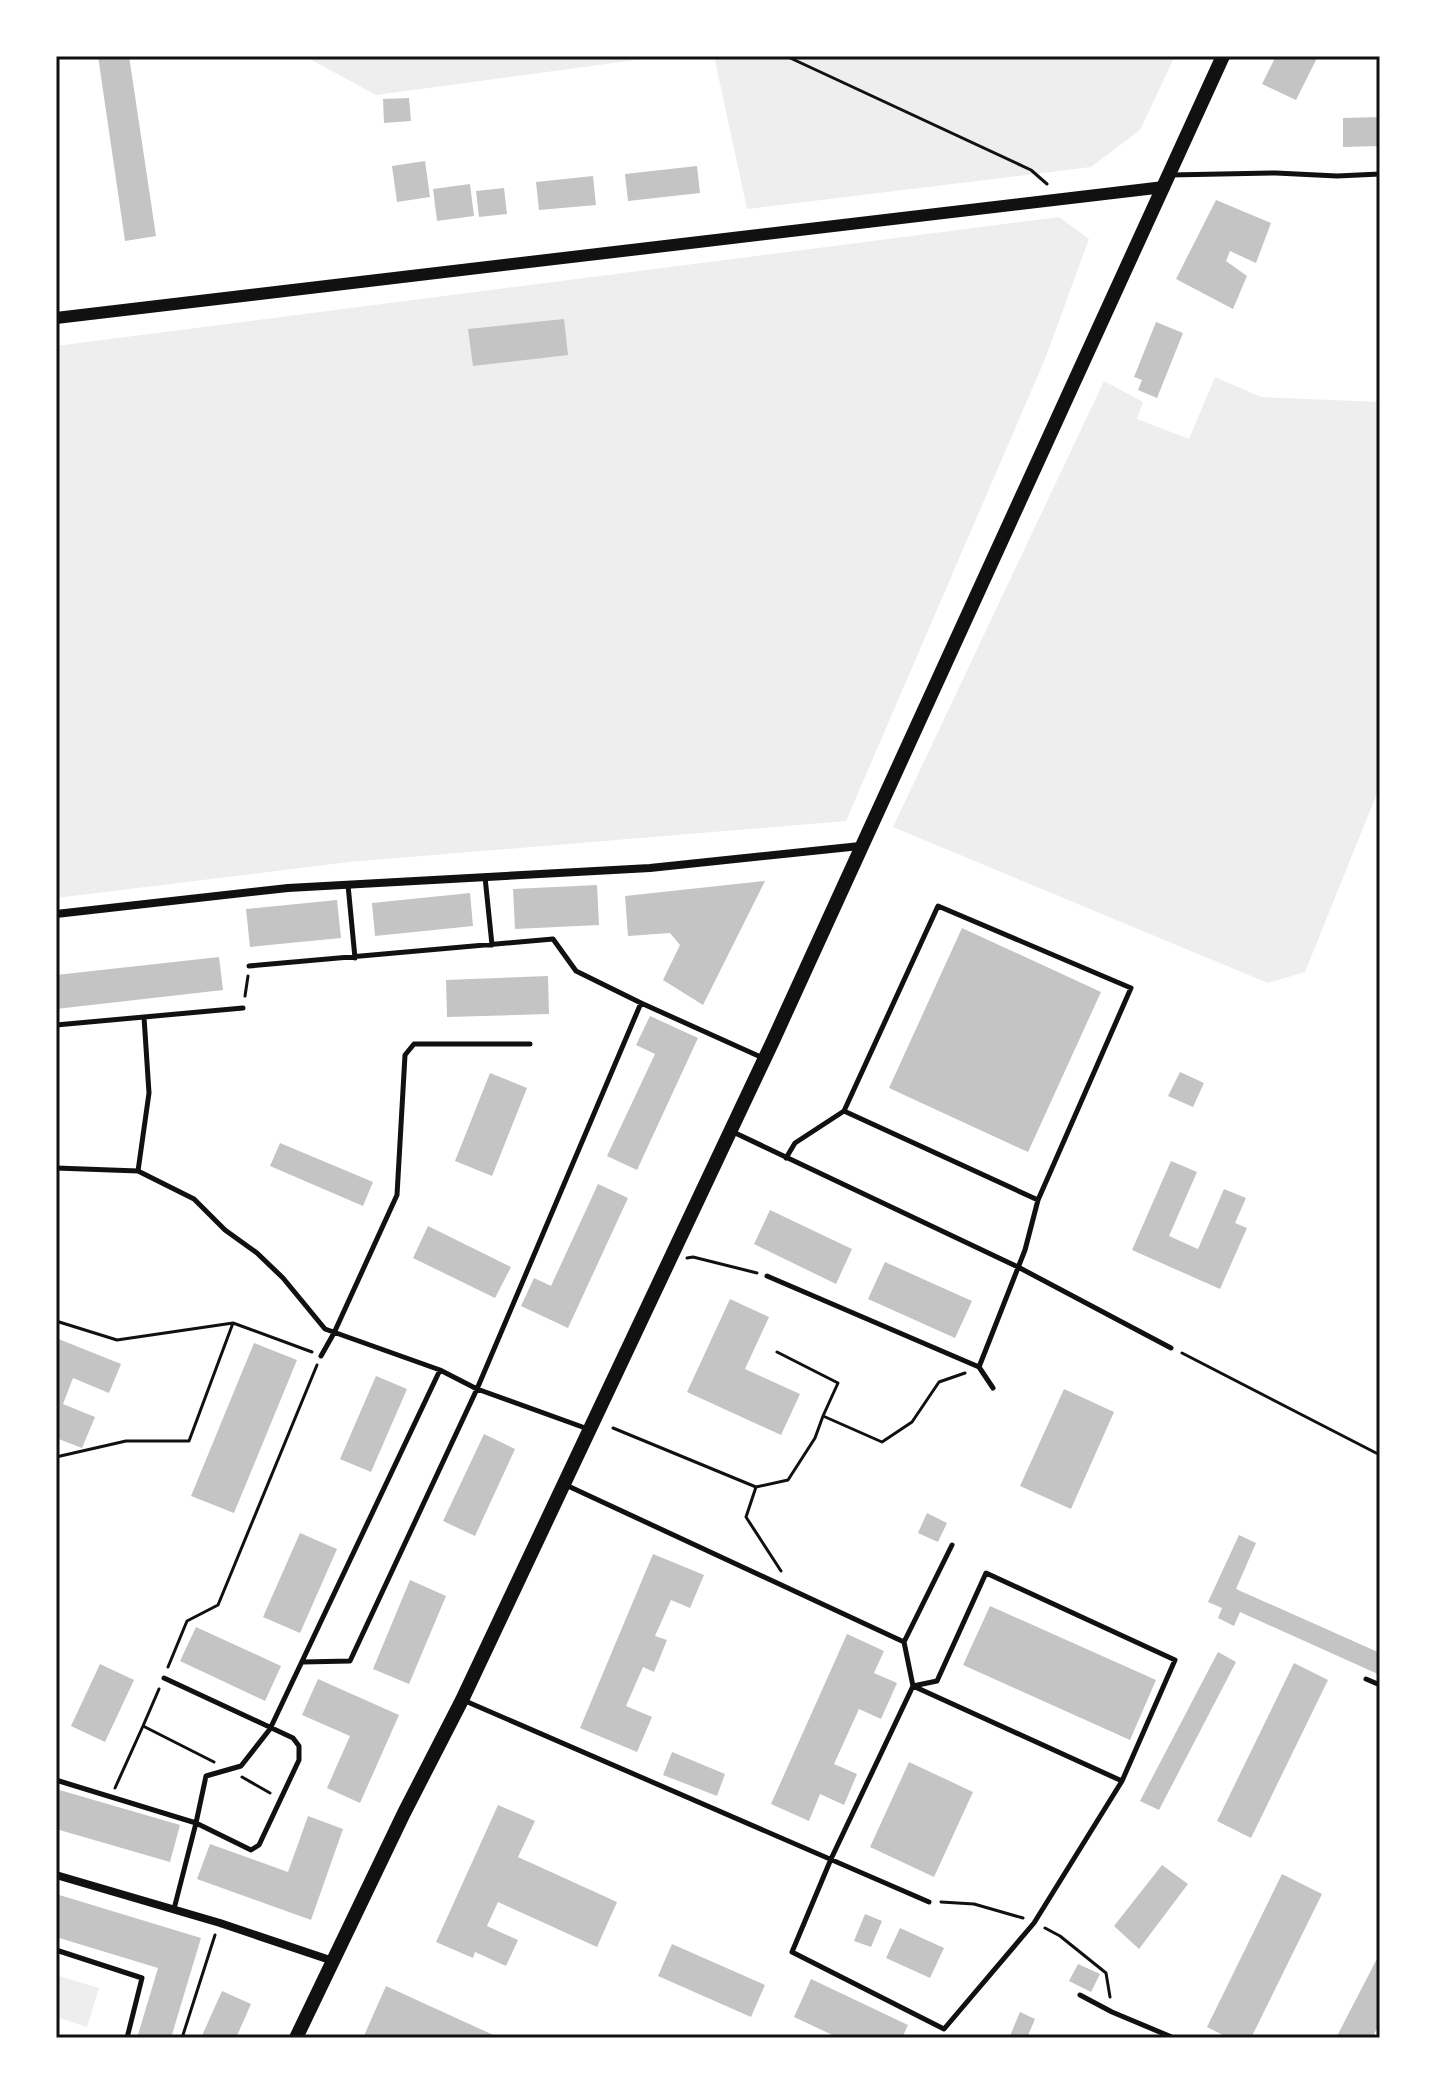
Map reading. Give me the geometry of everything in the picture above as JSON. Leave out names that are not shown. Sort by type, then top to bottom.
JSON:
[{"type":"main road","points":[[296,2038],[462,1700],[764,1059],[1223,56]]},
{"type":"street","points":[[56,318],[1062,197],[1166,181]]},
{"type":"street","points":[[56,914],[288,888],[650,868],[860,846]]},
{"type":"street","points":[[56,1875],[220,1923],[333,1961]]},
{"type":"lane","points":[[1166,181],[1276,173],[1337,176],[1380,174]]},
{"type":"lane","points":[[485,877],[492,945]]},
{"type":"lane","points":[[348,885],[355,958]]},
{"type":"lane","points":[[786,1158],[795,1143],[844,1111],[938,906],[1131,988],[1038,1200],[1018,1267],[979,1367]]},
{"type":"lane","points":[[249,966],[553,939],[576,971],[764,1059]]},
{"type":"lane","points":[[303,1662],[350,1661],[477,1389],[641,1003]]},
{"type":"lane","points":[[56,1025],[243,1008]]},
{"type":"lane","points":[[138,1171],[149,1093],[144,1017]]},
{"type":"lane","points":[[321,1356],[397,1195],[405,1055],[414,1044],[530,1044]]},
{"type":"lane","points":[[844,1111],[1038,1200]]},
{"type":"lane","points":[[730,1131],[1018,1267],[1171,1348]]},
{"type":"lane","points":[[56,1168],[138,1171],[194,1199],[225,1230],[257,1253],[283,1278],[325,1329],[589,1429]]},
{"type":"lane","points":[[767,1276],[979,1367],[993,1388]]},
{"type":"lane","points":[[173,1910],[206,1776],[241,1766],[270,1729],[440,1370]]},
{"type":"lane","points":[[564,1484],[904,1642]]},
{"type":"lane","points":[[913,1686],[937,1681],[986,1573],[1175,1660],[1122,1781],[1034,1923],[944,2029],[792,1952],[831,1859],[913,1686],[904,1642],[952,1545]]},
{"type":"lane","points":[[56,1780],[196,1823],[251,1850],[259,1845],[299,1760],[299,1746],[293,1738],[164,1678]]},
{"type":"lane","points":[[1366,1679],[1380,1685]]},
{"type":"lane","points":[[913,1686],[1122,1781]]},
{"type":"lane","points":[[462,1700],[929,1902]]},
{"type":"lane","points":[[56,1950],[142,1978],[127,2038]]},
{"type":"lane","points":[[1080,1995],[1174,2038]]},
{"type":"path","points":[[786,56],[1031,170],[1062,197]]},
{"type":"path","points":[[243,1008],[249,966]]},
{"type":"path","points":[[668,1262],[693,1257],[767,1276]]},
{"type":"path","points":[[56,1321],[117,1340],[233,1323],[321,1356],[218,1605],[187,1621],[112,1795]]},
{"type":"path","points":[[56,1457],[126,1441],[189,1441],[233,1323]]},
{"type":"path","points":[[1171,1348],[1380,1455]]},
{"type":"path","points":[[613,1428],[756,1487],[788,1480],[815,1438],[838,1383],[777,1352]]},
{"type":"path","points":[[823,1416],[882,1442],[912,1422],[939,1382],[979,1367]]},
{"type":"path","points":[[756,1487],[746,1517],[794,1591]]},
{"type":"path","points":[[143,1726],[281,1799]]},
{"type":"path","points":[[182,2038],[220,1923]]},
{"type":"shaded area","points":[[304,56],[665,56],[376,95]]},
{"type":"shaded area","points":[[714,56],[1175,56],[1140,130],[1091,167],[747,209]]},
{"type":"shaded area","points":[[1059,217],[1089,239],[1045,359],[846,821],[349,862],[56,898],[56,346]]},
{"type":"shaded area","points":[[1215,377],[1261,397],[1380,402],[1380,786],[1305,972],[1268,983],[893,827],[1104,381],[1143,402],[1137,419],[1189,439]]},
{"type":"shaded area","points":[[56,1975],[99,1988],[87,2027],[56,2017]]},
{"type":"building","points":[[98,56],[129,56],[156,236],[125,241]]},
{"type":"building","points":[[1276,56],[1318,56],[1296,100],[1262,84]]},
{"type":"building","points":[[409,98],[411,121],[384,123],[383,99]]},
{"type":"building","points":[[1380,117],[1380,146],[1343,147],[1343,118]]},
{"type":"building","points":[[425,161],[430,197],[397,202],[392,166]]},
{"type":"building","points":[[697,166],[700,193],[628,201],[625,174]]},
{"type":"building","points":[[593,176],[596,205],[539,210],[536,182]]},
{"type":"building","points":[[470,184],[474,216],[437,221],[433,189]]},
{"type":"building","points":[[504,188],[507,214],[479,217],[476,191]]},
{"type":"building","points":[[1216,200],[1271,223],[1256,263],[1230,251],[1226,261],[1247,276],[1233,309],[1176,279]]},
{"type":"building","points":[[564,319],[568,355],[473,366],[468,329]]},
{"type":"building","points":[[1156,322],[1183,333],[1157,398],[1138,390],[1142,380],[1134,377]]},
{"type":"building","points":[[765,881],[703,1005],[663,980],[680,945],[670,933],[628,936],[625,896]]},
{"type":"building","points":[[597,885],[599,925],[515,929],[513,889]]},
{"type":"building","points":[[470,893],[473,926],[375,936],[372,903]]},
{"type":"building","points":[[337,900],[341,938],[250,947],[246,909]]},
{"type":"building","points":[[962,928],[1101,992],[1028,1152],[889,1088]]},
{"type":"building","points":[[219,957],[223,990],[56,1009],[56,975]]},
{"type":"building","points":[[548,976],[549,1014],[447,1017],[446,980]]},
{"type":"building","points":[[650,1016],[698,1038],[637,1170],[607,1156],[655,1054],[636,1045]]},
{"type":"building","points":[[1180,1072],[1204,1083],[1193,1107],[1168,1096]]},
{"type":"building","points":[[490,1073],[527,1088],[492,1176],[455,1161]]},
{"type":"building","points":[[280,1143],[373,1182],[363,1206],[270,1166]]},
{"type":"building","points":[[1171,1161],[1197,1172],[1169,1236],[1198,1249],[1224,1189],[1246,1198],[1235,1223],[1247,1228],[1220,1289],[1132,1250]]},
{"type":"building","points":[[598,1184],[628,1198],[568,1328],[521,1306],[534,1278],[551,1286]]},
{"type":"building","points":[[770,1210],[852,1249],[836,1284],[754,1244]]},
{"type":"building","points":[[428,1226],[511,1267],[495,1298],[413,1258]]},
{"type":"building","points":[[885,1262],[972,1301],[955,1338],[868,1299]]},
{"type":"building","points":[[730,1299],[769,1317],[745,1369],[800,1394],[781,1435],[687,1392]]},
{"type":"building","points":[[56,1338],[121,1364],[109,1393],[73,1378],[63,1404],[95,1417],[82,1448],[56,1438]]},
{"type":"building","points":[[254,1343],[297,1360],[234,1513],[191,1496]]},
{"type":"building","points":[[376,1376],[407,1389],[371,1472],[340,1459]]},
{"type":"building","points":[[1064,1389],[1114,1412],[1071,1509],[1020,1486]]},
{"type":"building","points":[[484,1434],[515,1449],[475,1536],[443,1521]]},
{"type":"building","points":[[927,1513],[947,1523],[938,1542],[918,1533]]},
{"type":"building","points":[[300,1533],[337,1549],[300,1633],[263,1617]]},
{"type":"building","points":[[1239,1535],[1256,1543],[1236,1589],[1380,1653],[1380,1675],[1240,1612],[1234,1626],[1218,1618],[1222,1608],[1208,1602]]},
{"type":"building","points":[[653,1554],[704,1575],[690,1608],[671,1600],[655,1636],[667,1640],[654,1672],[643,1667],[626,1706],[652,1717],[637,1752],[580,1728]]},
{"type":"building","points":[[410,1580],[446,1596],[409,1684],[373,1669]]},
{"type":"building","points":[[990,1606],[1156,1680],[1130,1740],[963,1665]]},
{"type":"building","points":[[196,1627],[281,1666],[265,1701],[180,1661]]},
{"type":"building","points":[[847,1634],[884,1651],[874,1673],[897,1683],[881,1719],[859,1709],[834,1764],[857,1774],[844,1805],[820,1794],[809,1821],[771,1804]]},
{"type":"building","points":[[1218,1652],[1236,1662],[1159,1810],[1140,1801]]},
{"type":"building","points":[[1294,1663],[1328,1680],[1251,1838],[1217,1821]]},
{"type":"building","points":[[100,1664],[134,1680],[105,1742],[71,1726]]},
{"type":"building","points":[[318,1679],[399,1715],[360,1803],[327,1788],[350,1736],[302,1715]]},
{"type":"building","points":[[672,1752],[725,1774],[717,1796],[663,1775]]},
{"type":"building","points":[[909,1762],[973,1792],[934,1877],[870,1847]]},
{"type":"building","points":[[56,1789],[180,1825],[170,1862],[56,1829]]},
{"type":"building","points":[[498,1805],[535,1821],[518,1857],[617,1902],[597,1947],[498,1902],[487,1926],[518,1940],[506,1966],[475,1952],[473,1958],[436,1942]]},
{"type":"building","points":[[308,1816],[343,1829],[311,1920],[197,1879],[210,1844],[288,1872]]},
{"type":"building","points":[[1162,1865],[1188,1884],[1139,1949],[1114,1926]]},
{"type":"building","points":[[1282,1874],[1322,1894],[1251,2038],[1229,2038],[1207,2027]]},
{"type":"building","points":[[56,1894],[201,1938],[171,2038],[137,2038],[158,1968],[56,1937]]},
{"type":"building","points":[[865,1914],[882,1921],[871,1947],[854,1941]]},
{"type":"building","points":[[900,1928],[944,1948],[930,1978],[886,1958]]},
{"type":"building","points":[[672,1944],[765,1985],[751,2017],[658,1976]]},
{"type":"building","points":[[1380,1953],[1380,2023],[1372,2038],[1336,2038]]},
{"type":"building","points":[[1078,1964],[1100,1974],[1091,1992],[1069,1981]]},
{"type":"building","points":[[811,1979],[908,2025],[902,2038],[839,2038],[794,2017]]},
{"type":"building","points":[[386,1986],[500,2038],[363,2038]]},
{"type":"building","points":[[222,1991],[251,2004],[236,2038],[201,2038]]},
{"type":"building","points":[[1020,2012],[1035,2019],[1027,2038],[1009,2038]]}]
